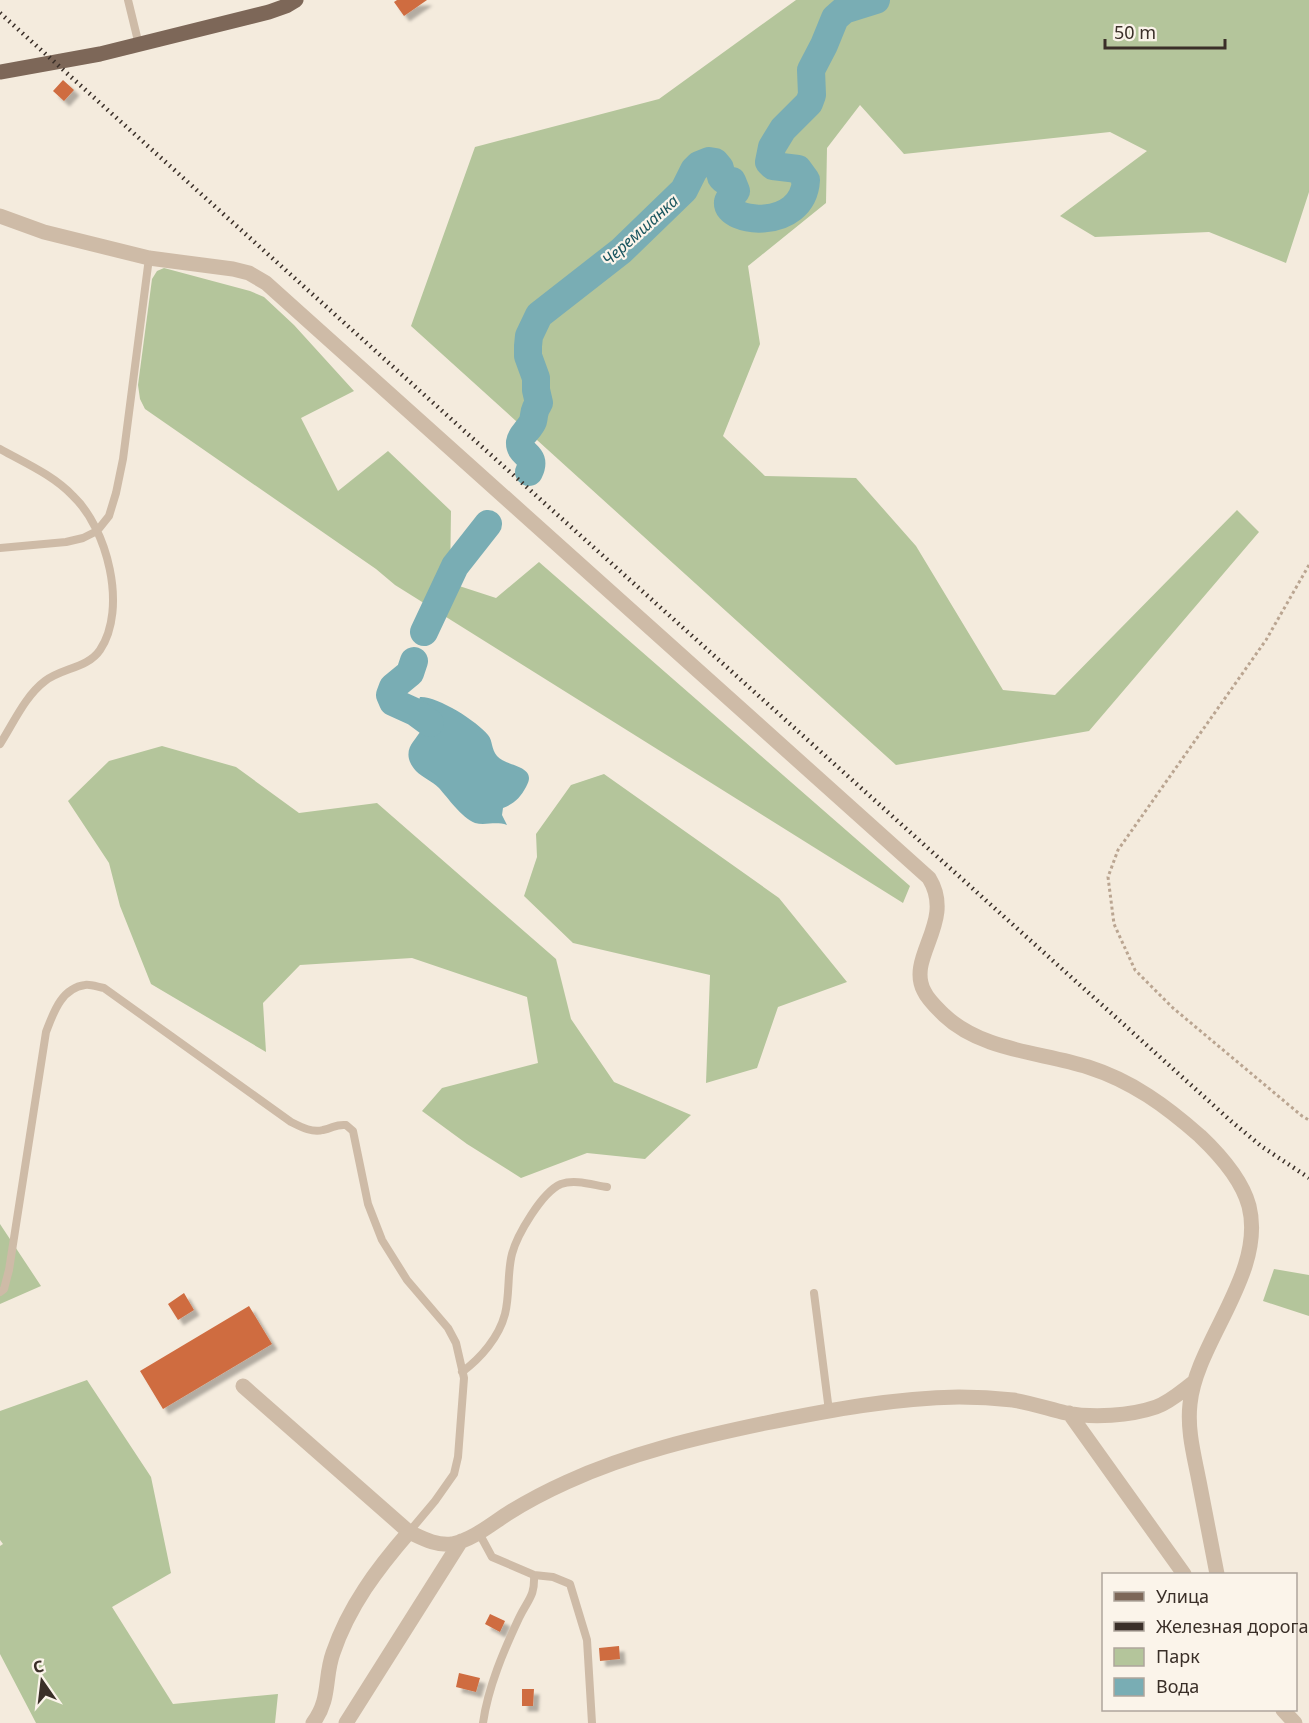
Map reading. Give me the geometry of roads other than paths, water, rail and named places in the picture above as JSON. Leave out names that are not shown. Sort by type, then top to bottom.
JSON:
[{"type":"main road","points":[[0,72],[139,45],[288,2]]},
{"type":"street","points":[[0,216],[44,232],[149,258],[249,273],[283,296],[929,878],[938,900],[936,917],[922,960],[920,974],[923,990],[946,1017],[986,1041],[1064,1060],[1116,1077],[1144,1092],[1174,1113],[1207,1143],[1238,1182],[1249,1205],[1251,1224],[1249,1246],[1236,1291],[1194,1382],[1190,1404],[1189,1432],[1217,1573]]},
{"type":"street","points":[[243,1386],[409,1532],[440,1544],[461,1541],[479,1533],[539,1496],[592,1471],[692,1440],[829,1411],[931,1398],[980,1397],[1089,1415],[1134,1412],[1157,1407],[1194,1382]]},
{"type":"street","points":[[1069,1413],[1183,1573]]},
{"type":"street","points":[[314,1723],[326,1697],[332,1654],[348,1614],[374,1574],[409,1532]]},
{"type":"street","points":[[346,1723],[461,1541]]},
{"type":"street","points":[[1284,1711],[1295,1723]]},
{"type":"lane","points":[[128,0],[139,45]]},
{"type":"lane","points":[[0,548],[66,542],[83,538],[97,531],[109,516],[123,459],[149,258]]},
{"type":"lane","points":[[0,449],[65,487],[86,510],[97,531],[113,588],[112,615],[100,651],[87,662],[48,679],[38,686],[0,744]]},
{"type":"lane","points":[[0,1293],[4,1289],[9,1270],[46,1032],[59,1001],[71,990],[85,985],[104,988],[291,1122],[307,1130],[320,1131],[337,1124],[346,1125],[353,1131],[368,1204],[382,1240],[407,1280],[448,1328],[456,1343],[462,1372],[463,1401],[458,1457],[454,1474],[409,1532]]},
{"type":"lane","points":[[462,1372],[476,1362],[492,1342],[505,1315],[512,1255],[519,1234],[544,1198],[561,1184],[582,1183],[607,1187]]},
{"type":"lane","points":[[814,1293],[829,1411]]},
{"type":"lane","points":[[479,1533],[492,1557],[534,1575],[553,1577],[570,1584],[587,1640],[592,1723]]},
{"type":"lane","points":[[483,1723],[496,1673],[519,1618],[534,1590],[534,1575]]},
{"type":"water","points":[[420,697],[446,705],[483,729],[501,760],[520,767],[528,774],[529,780],[522,794],[503,808],[502,815],[507,825],[479,824],[470,820],[439,788],[413,767],[408,754],[421,730],[413,716]]},
{"type":"waterway","name":"Черемшанка","points":[[529,472],[530,458],[520,447],[520,442],[532,424],[539,403],[536,378],[528,356],[529,336],[539,315],[621,251],[684,190],[699,165],[709,161],[715,162],[720,168],[721,177],[732,181],[736,191],[728,202],[730,209],[738,215],[765,218],[779,215],[792,208],[802,197],[806,180],[798,169],[773,166],[769,162],[772,147],[783,129],[809,103],[812,95],[811,70],[835,18],[844,10],[876,0]]},
{"type":"waterway","name":"Черемшанка","points":[[424,632],[455,566],[488,524]]},
{"type":"waterway","name":"Черемшанка","points":[[414,661],[410,673],[393,687],[390,695],[393,702],[415,712],[430,723]]},
{"type":"railway","points":[[0,13],[1231,1121],[1261,1146],[1309,1178]]}]
